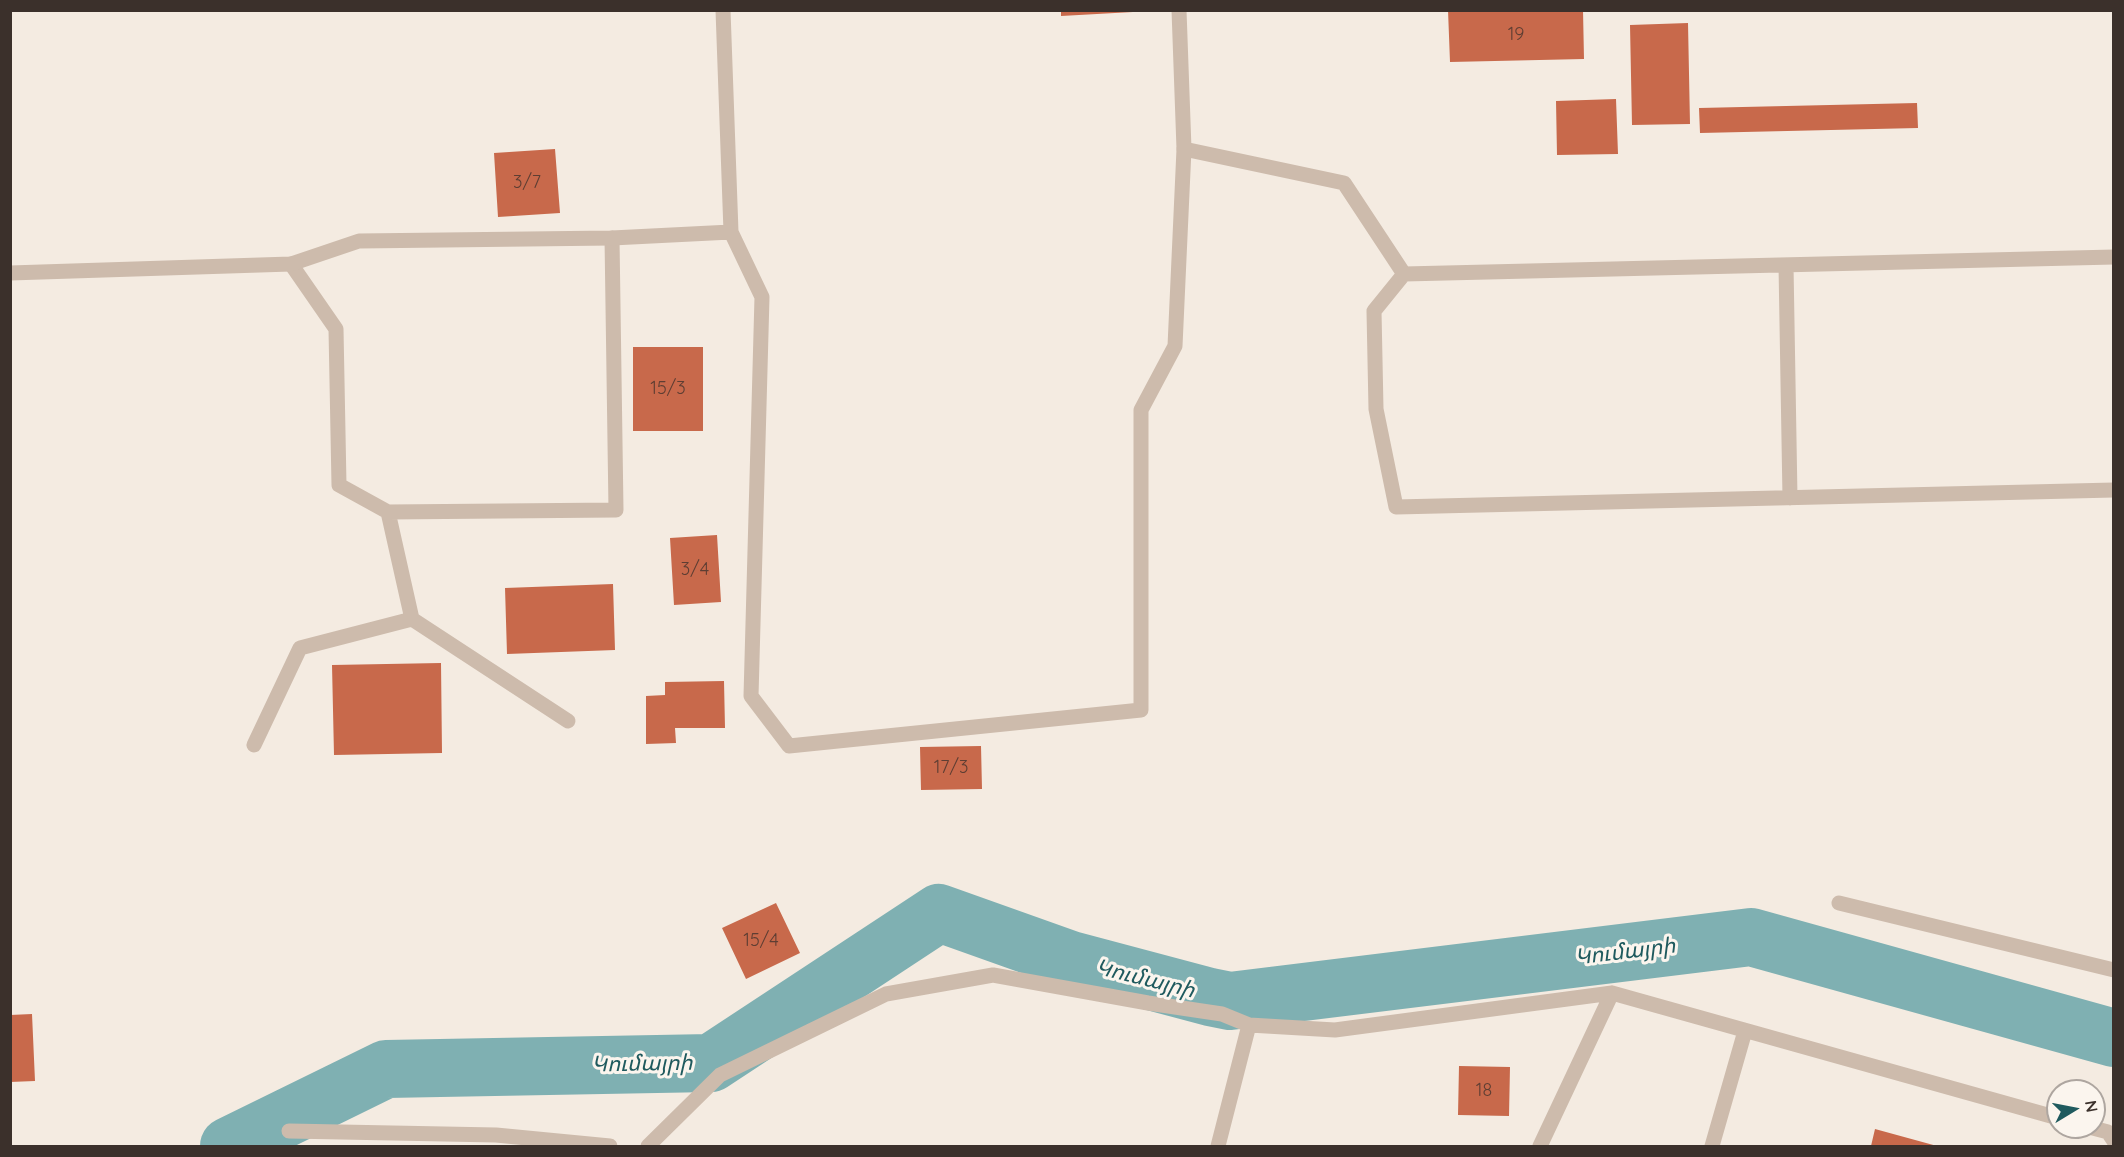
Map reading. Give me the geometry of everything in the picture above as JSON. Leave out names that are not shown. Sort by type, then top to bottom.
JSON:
[{"type":"street","points":[[723,10],[731,232],[762,297],[751,696],[789,746],[1142,710],[1141,410],[1175,346],[1184,148],[1179,10]]},
{"type":"street","points":[[1184,148],[1344,183],[1404,274]]},
{"type":"street","points":[[10,273],[291,264],[359,241],[612,238],[731,232]]},
{"type":"street","points":[[291,264],[336,328],[339,485],[388,512],[616,510],[612,238]]},
{"type":"street","points":[[2114,257],[1404,274],[1374,311],[1376,409],[1396,507],[2114,490]]},
{"type":"street","points":[[1786,265],[1790,498]]},
{"type":"street","points":[[388,512],[412,619],[568,721]]},
{"type":"street","points":[[254,745],[300,648],[412,619]]},
{"type":"street","points":[[1839,903],[2114,970]]},
{"type":"street","points":[[648,1146],[720,1075],[886,994],[993,975],[1222,1014],[1249,1025],[1335,1030],[1612,993],[2046,1115]]},
{"type":"street","points":[[1540,1146],[1612,993]]},
{"type":"street","points":[[1218,1146],[1249,1025]]},
{"type":"street","points":[[1712,1146],[1745,1031]]},
{"type":"street","points":[[289,1131],[496,1136],[610,1146]]},
{"type":"building","points":[[1061,10],[1133,10],[1133,12],[1061,16]]},
{"type":"building","points":[[1448,10],[1583,10],[1584,59],[1450,62]]},
{"type":"building","points":[[1688,23],[1690,124],[1632,125],[1630,25]]},
{"type":"building","points":[[1616,99],[1618,154],[1557,155],[1556,101]]},
{"type":"building","points":[[1917,103],[1918,128],[1700,133],[1699,108]]},
{"type":"building","points":[[555,149],[560,213],[498,217],[494,153]]},
{"type":"building","points":[[633,347],[703,347],[703,431],[633,431]]},
{"type":"building","points":[[717,535],[721,602],[674,605],[670,538]]},
{"type":"building","points":[[613,584],[615,650],[507,654],[505,588]]},
{"type":"building","points":[[441,663],[442,753],[334,755],[332,665]]},
{"type":"building","points":[[724,681],[725,728],[675,728],[676,743],[646,744],[646,696],[665,695],[665,682]]},
{"type":"building","points":[[981,746],[982,789],[921,790],[920,747]]},
{"type":"building","points":[[776,903],[800,953],[746,979],[722,928]]},
{"type":"building","points":[[32,1014],[35,1081],[10,1082],[10,1015]]},
{"type":"building","points":[[1459,1066],[1510,1067],[1509,1116],[1458,1115]]},
{"type":"building","points":[[1875,1129],[1937,1146],[1871,1146]]},
{"type":"waterway","name":"Կումայրի","points":[[229,1146],[386,1069],[711,1063],[939,913],[1071,960],[1230,1001],[1751,937],[2114,1038]]}]
